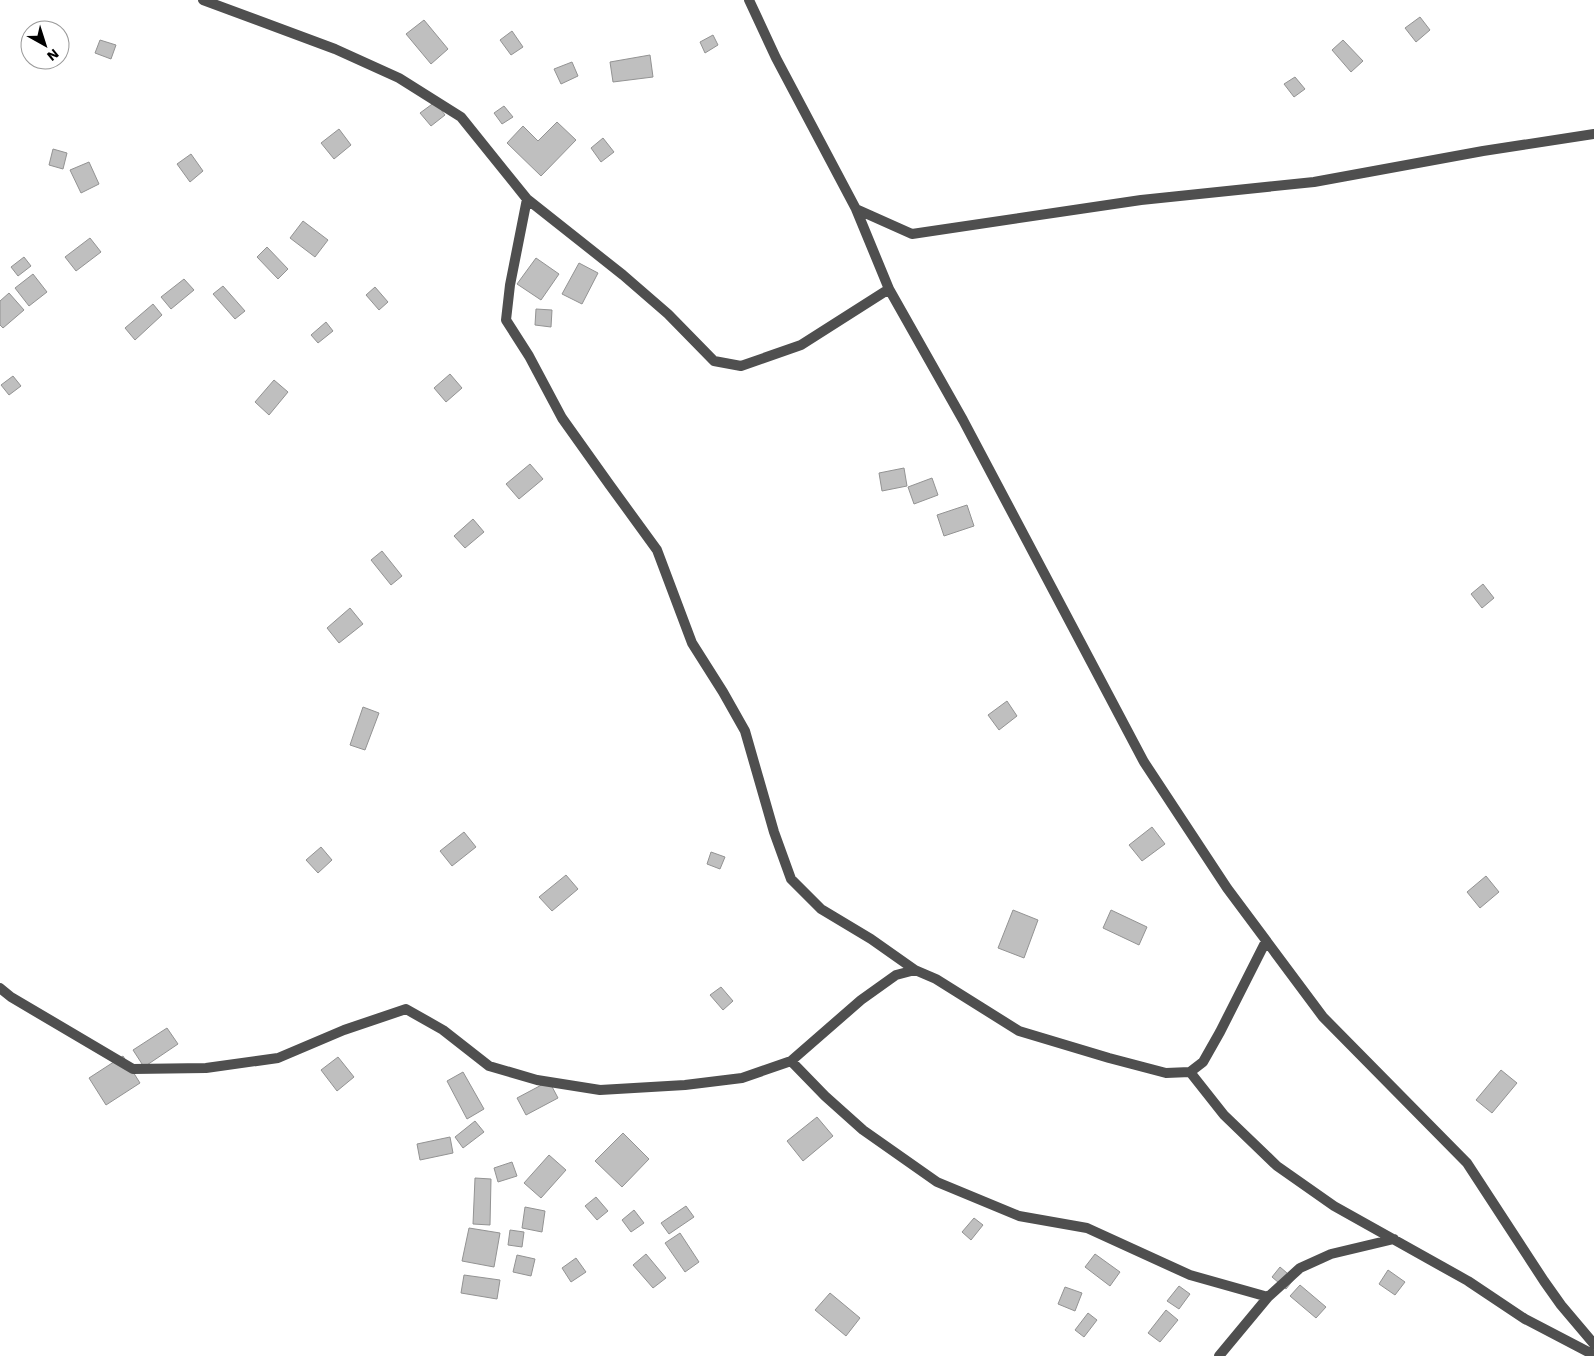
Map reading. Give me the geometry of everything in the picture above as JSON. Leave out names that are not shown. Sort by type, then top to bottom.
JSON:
[{"type":"street","points":[[203,0],[335,49],[399,78],[461,117],[526,199],[623,275],[668,314],[714,361],[741,366],[802,345],[889,289]]},
{"type":"street","points":[[749,0],[776,58],[856,209],[889,289],[963,420],[1144,762],[1227,888],[1323,1018],[1467,1163],[1544,1282],[1594,1344]]},
{"type":"street","points":[[856,209],[912,234],[1141,200],[1314,182],[1483,151],[1594,134]]},
{"type":"street","points":[[526,199],[510,285],[506,320],[529,356],[562,418],[657,550],[692,643],[745,731],[774,832],[791,879],[821,909],[871,939],[915,970],[936,980],[1019,1031],[1166,1073],[1190,1072],[1203,1062],[1266,941]]},
{"type":"street","points":[[0,988],[133,1069],[206,1068],[278,1058],[344,1030],[406,1009],[443,1030],[489,1066],[537,1080],[600,1090],[685,1086],[742,1078],[791,1061],[861,1000],[896,975],[915,970]]},
{"type":"street","points":[[791,1061],[862,1130],[937,1182],[1019,1216],[1088,1228],[1190,1275],[1268,1297]]},
{"type":"street","points":[[1190,1072],[1224,1114],[1278,1166],[1334,1206],[1468,1281],[1525,1319],[1594,1355]]},
{"type":"street","points":[[1219,1356],[1268,1297],[1300,1268],[1331,1254],[1394,1239]]},
{"type":"building","points":[[1420,17],[1430,30],[1416,42],[1405,28]]},
{"type":"building","points":[[424,20],[448,49],[431,64],[406,34]]},
{"type":"building","points":[[512,31],[523,47],[511,55],[500,40]]},
{"type":"building","points":[[713,35],[718,45],[705,53],[700,42]]},
{"type":"building","points":[[100,40],[116,45],[111,59],[95,53]]},
{"type":"building","points":[[1343,40],[1363,61],[1351,72],[1332,50]]},
{"type":"building","points":[[650,55],[653,77],[613,82],[610,62]]},
{"type":"building","points":[[572,62],[578,76],[561,84],[554,69]]},
{"type":"building","points":[[1295,77],[1305,89],[1294,97],[1284,84]]},
{"type":"building","points":[[435,102],[445,115],[431,126],[420,113]]},
{"type":"building","points":[[504,106],[513,117],[502,124],[494,113]]},
{"type":"building","points":[[557,122],[576,140],[541,176],[507,143],[523,126],[538,141]]},
{"type":"building","points":[[339,129],[351,145],[334,159],[321,143]]},
{"type":"building","points":[[603,138],[614,152],[601,162],[591,148]]},
{"type":"building","points":[[53,149],[67,153],[63,169],[49,165]]},
{"type":"building","points":[[191,154],[203,171],[190,182],[177,164]]},
{"type":"building","points":[[89,162],[99,184],[81,193],[70,170]]},
{"type":"building","points":[[303,221],[328,240],[315,257],[290,238]]},
{"type":"building","points":[[90,238],[101,252],[76,271],[65,257]]},
{"type":"building","points":[[267,247],[288,269],[278,279],[257,257]]},
{"type":"building","points":[[24,257],[31,266],[18,276],[11,267]]},
{"type":"building","points":[[536,258],[559,274],[541,300],[517,284]]},
{"type":"building","points":[[579,263],[598,273],[582,304],[562,294]]},
{"type":"building","points":[[33,274],[47,292],[29,306],[15,288]]},
{"type":"building","points":[[184,279],[194,290],[171,309],[161,297]]},
{"type":"building","points":[[223,286],[245,311],[235,319],[213,294]]},
{"type":"building","points":[[375,287],[388,302],[379,310],[366,295]]},
{"type":"building","points":[[9,293],[24,310],[3,328],[0,325],[0,301]]},
{"type":"building","points":[[153,304],[162,315],[135,340],[125,328]]},
{"type":"building","points":[[536,309],[552,310],[551,327],[535,325]]},
{"type":"building","points":[[326,322],[333,331],[318,343],[311,335]]},
{"type":"building","points":[[450,374],[462,388],[446,402],[434,388]]},
{"type":"building","points":[[13,376],[21,386],[9,395],[1,385]]},
{"type":"building","points":[[274,380],[288,392],[269,415],[255,402]]},
{"type":"building","points":[[530,464],[543,479],[519,499],[506,484]]},
{"type":"building","points":[[904,468],[907,486],[882,491],[879,473]]},
{"type":"building","points":[[932,478],[938,495],[914,504],[908,487]]},
{"type":"building","points":[[967,505],[974,526],[944,536],[937,515]]},
{"type":"building","points":[[473,519],[484,532],[465,548],[454,536]]},
{"type":"building","points":[[382,551],[402,576],[391,585],[371,560]]},
{"type":"building","points":[[1483,584],[1494,598],[1482,608],[1471,594]]},
{"type":"building","points":[[350,608],[363,624],[339,643],[327,628]]},
{"type":"building","points":[[1007,701],[1017,716],[999,730],[988,715]]},
{"type":"building","points":[[363,707],[379,713],[365,750],[350,745]]},
{"type":"building","points":[[1152,827],[1165,844],[1142,861],[1129,845]]},
{"type":"building","points":[[464,832],[476,847],[452,866],[440,851]]},
{"type":"building","points":[[321,847],[332,860],[318,873],[306,860]]},
{"type":"building","points":[[711,852],[725,857],[720,869],[707,864]]},
{"type":"building","points":[[566,875],[578,889],[552,911],[539,897]]},
{"type":"building","points":[[1486,876],[1499,892],[1480,908],[1467,892]]},
{"type":"building","points":[[1013,910],[1038,920],[1024,958],[998,948]]},
{"type":"building","points":[[1111,910],[1147,927],[1139,945],[1103,928]]},
{"type":"building","points":[[721,987],[733,1001],[723,1010],[710,995]]},
{"type":"building","points":[[167,1028],[178,1044],[144,1067],[133,1050]]},
{"type":"building","points":[[123,1056],[140,1083],[106,1105],[89,1078]]},
{"type":"building","points":[[338,1057],[354,1077],[337,1091],[321,1070]]},
{"type":"building","points":[[1501,1070],[1517,1083],[1492,1113],[1476,1100]]},
{"type":"building","points":[[463,1072],[484,1109],[467,1119],[447,1081]]},
{"type":"building","points":[[549,1081],[558,1098],[526,1115],[517,1098]]},
{"type":"building","points":[[817,1117],[833,1136],[803,1161],[787,1141]]},
{"type":"building","points":[[475,1121],[484,1132],[463,1148],[455,1137]]},
{"type":"building","points":[[623,1133],[649,1159],[622,1187],[595,1161]]},
{"type":"building","points":[[450,1137],[453,1153],[420,1160],[417,1144]]},
{"type":"building","points":[[549,1155],[566,1170],[541,1198],[524,1183]]},
{"type":"building","points":[[512,1162],[517,1176],[498,1182],[494,1168]]},
{"type":"building","points":[[475,1178],[491,1179],[490,1225],[473,1224]]},
{"type":"building","points":[[596,1197],[608,1211],[597,1220],[585,1206]]},
{"type":"building","points":[[686,1206],[694,1217],[669,1234],[661,1223]]},
{"type":"building","points":[[525,1207],[545,1211],[542,1232],[522,1228]]},
{"type":"building","points":[[634,1210],[644,1223],[631,1232],[622,1220]]},
{"type":"building","points":[[974,1218],[983,1225],[971,1240],[962,1232]]},
{"type":"building","points":[[469,1228],[500,1233],[494,1267],[462,1261]]},
{"type":"building","points":[[510,1230],[524,1232],[522,1247],[508,1245]]},
{"type":"building","points":[[680,1233],[699,1262],[685,1272],[665,1243]]},
{"type":"building","points":[[646,1254],[666,1278],[653,1288],[633,1265]]},
{"type":"building","points":[[1095,1254],[1120,1272],[1110,1286],[1085,1267]]},
{"type":"building","points":[[517,1255],[535,1259],[531,1276],[513,1272]]},
{"type":"building","points":[[576,1258],[586,1272],[571,1282],[562,1268]]},
{"type":"building","points":[[1280,1267],[1294,1279],[1286,1289],[1272,1277]]},
{"type":"building","points":[[1388,1270],[1405,1282],[1395,1295],[1379,1284]]},
{"type":"building","points":[[464,1275],[500,1280],[497,1299],[461,1293]]},
{"type":"building","points":[[1300,1285],[1326,1307],[1316,1318],[1290,1296]]},
{"type":"building","points":[[1179,1286],[1190,1294],[1179,1309],[1167,1301]]},
{"type":"building","points":[[1065,1287],[1082,1293],[1075,1311],[1058,1304]]},
{"type":"building","points":[[830,1293],[860,1318],[846,1336],[815,1310]]},
{"type":"building","points":[[1166,1310],[1178,1320],[1160,1342],[1148,1333]]},
{"type":"building","points":[[1088,1313],[1097,1320],[1084,1337],[1075,1330]]}]
